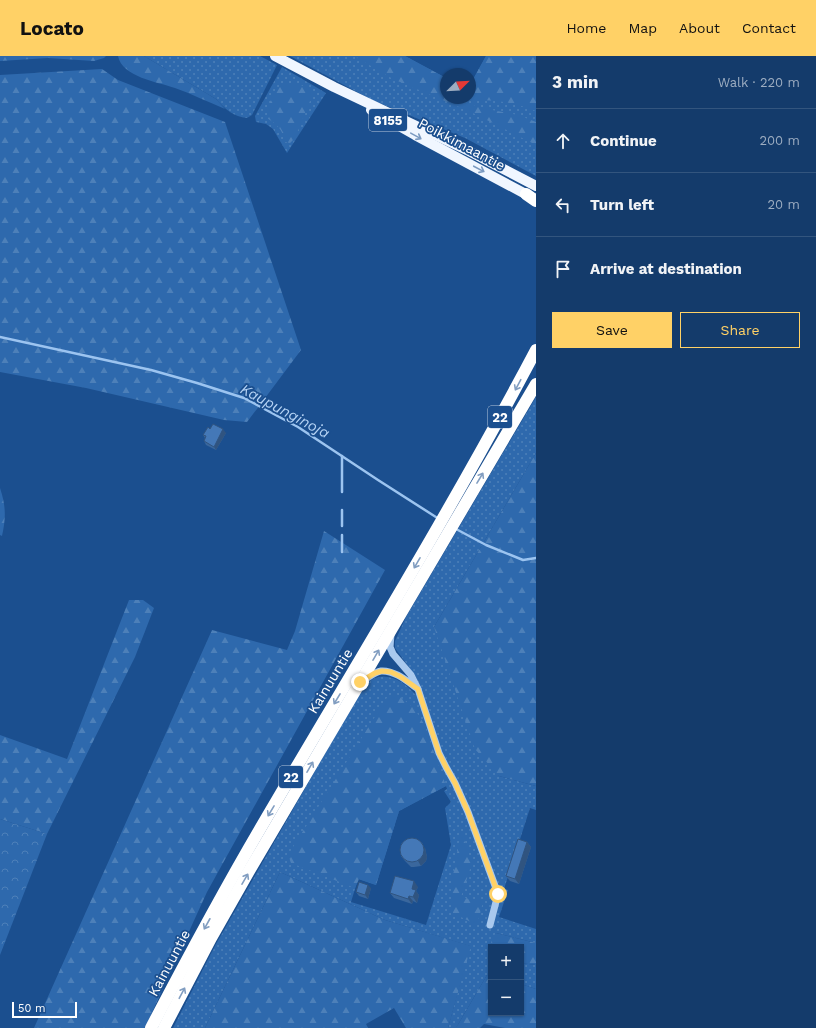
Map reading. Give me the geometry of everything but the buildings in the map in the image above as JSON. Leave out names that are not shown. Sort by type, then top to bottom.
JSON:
[{"type":"highway","name":"Kainuuntie","points":[[164,1028],[211,938],[241,885],[391,629],[455,509],[536,350]]},
{"type":"highway","name":"Kainuuntie","points":[[455,509],[536,384]]},
{"type":"highway","name":"Kainuuntie","points":[[151,1028],[184,964],[256,837],[442,532]]},
{"type":"main road","name":"Poikkimaantie","points":[[276,56],[334,87],[437,135],[536,186]]},
{"type":"main road","name":"Poikkimaantie","points":[[334,87],[379,115],[533,198]]},
{"type":"lane","points":[[391,629],[390,647],[393,654],[411,675],[418,689],[439,753],[468,812],[498,894],[490,925]]},
{"type":"lane","points":[[360,682],[375,673],[382,671],[391,672],[418,689]]},
{"type":"green space","points":[[0,56],[106,56],[94,61],[48,58],[0,61]]},
{"type":"green space","points":[[118,56],[144,56],[216,99],[225,109],[181,90],[133,74],[121,63]]},
{"type":"green space","points":[[144,56],[260,56],[277,65],[252,115],[247,118],[230,112],[216,99]]},
{"type":"green space","points":[[290,56],[405,56],[440,75],[440,104],[476,104],[476,74],[486,56],[536,56],[536,176],[465,138],[372,100]]},
{"type":"green space","points":[[354,56],[405,56],[440,75],[440,99],[393,79]]},
{"type":"green space","points":[[486,56],[536,56],[536,111],[518,105],[498,101],[476,100],[476,74]]},
{"type":"green space","points":[[282,67],[326,93],[287,153],[273,129],[266,124],[256,122],[255,116]]},
{"type":"green space","points":[[102,69],[118,80],[225,122],[301,350],[247,422],[224,420],[86,388],[0,372],[0,75]]},
{"type":"green space","points":[[296,83],[310,89],[312,96],[295,138],[290,143],[285,142],[283,134],[279,128],[267,118],[270,104],[276,90],[285,84]]},
{"type":"green space","points":[[452,104],[470,104],[518,115],[536,122],[536,145]]},
{"type":"green space","points":[[536,397],[536,453],[434,627],[499,776],[536,786],[536,810],[530,808],[504,889],[508,890],[499,917],[536,929],[536,943],[496,933],[492,944],[488,944],[488,975],[456,1028],[448,1028],[470,946],[385,920],[280,872],[205,1028],[173,1028],[216,944],[363,687],[373,679],[385,676],[402,682],[415,694],[421,689],[416,677],[395,648],[395,641],[406,617]],"holes":[[[446,786],[447,789],[444,791],[451,802],[445,808],[451,845],[426,925],[351,902],[358,879],[376,885],[399,811]]]},
{"type":"green space","points":[[536,453],[536,786],[499,776],[475,749],[434,627]]},
{"type":"green space","points":[[0,488],[5,512],[2,536],[0,535]]},
{"type":"green space","points":[[324,531],[385,570],[207,892],[145,1028],[34,1028],[212,630],[287,650],[295,631]]},
{"type":"green space","points":[[129,600],[143,600],[154,608],[135,657],[47,834],[0,819],[0,735],[67,759]]},
{"type":"green space","points":[[395,693],[414,708],[424,724],[446,786],[399,811],[376,885],[359,879],[355,888],[291,863],[288,855],[388,696]]},
{"type":"green space","points":[[0,819],[47,834],[0,955]]},
{"type":"green space","points":[[461,831],[472,863],[461,897],[483,902],[477,925],[453,913],[452,881]]},
{"type":"green space","points":[[280,872],[385,920],[471,946],[448,1028],[406,1028],[394,1008],[366,1024],[368,1028],[205,1028]]},
{"type":"green space","points":[[496,933],[536,943],[536,965],[524,963],[524,944],[491,944],[492,938]]},
{"type":"green space","points":[[524,963],[536,965],[536,989],[524,985]]},
{"type":"green space","points":[[487,975],[488,1016],[524,1016],[524,985],[536,989],[536,1028],[505,1028],[484,1024],[480,1028],[456,1028]]},
{"type":"waterway","name":"Kaupunginoja","points":[[0,337],[151,370],[244,398],[298,427],[439,519]]},
{"type":"waterway","points":[[342,456],[342,492]]},
{"type":"waterway","points":[[342,510],[342,526]]},
{"type":"waterway","name":"Kaupunginoja","points":[[456,529],[486,545],[523,560],[536,558]]},
{"type":"waterway","points":[[342,535],[342,552]]},
{"type":"route","points":[[360,682],[375,673],[382,671],[391,672],[418,689],[439,753],[468,812],[498,894]]}]
